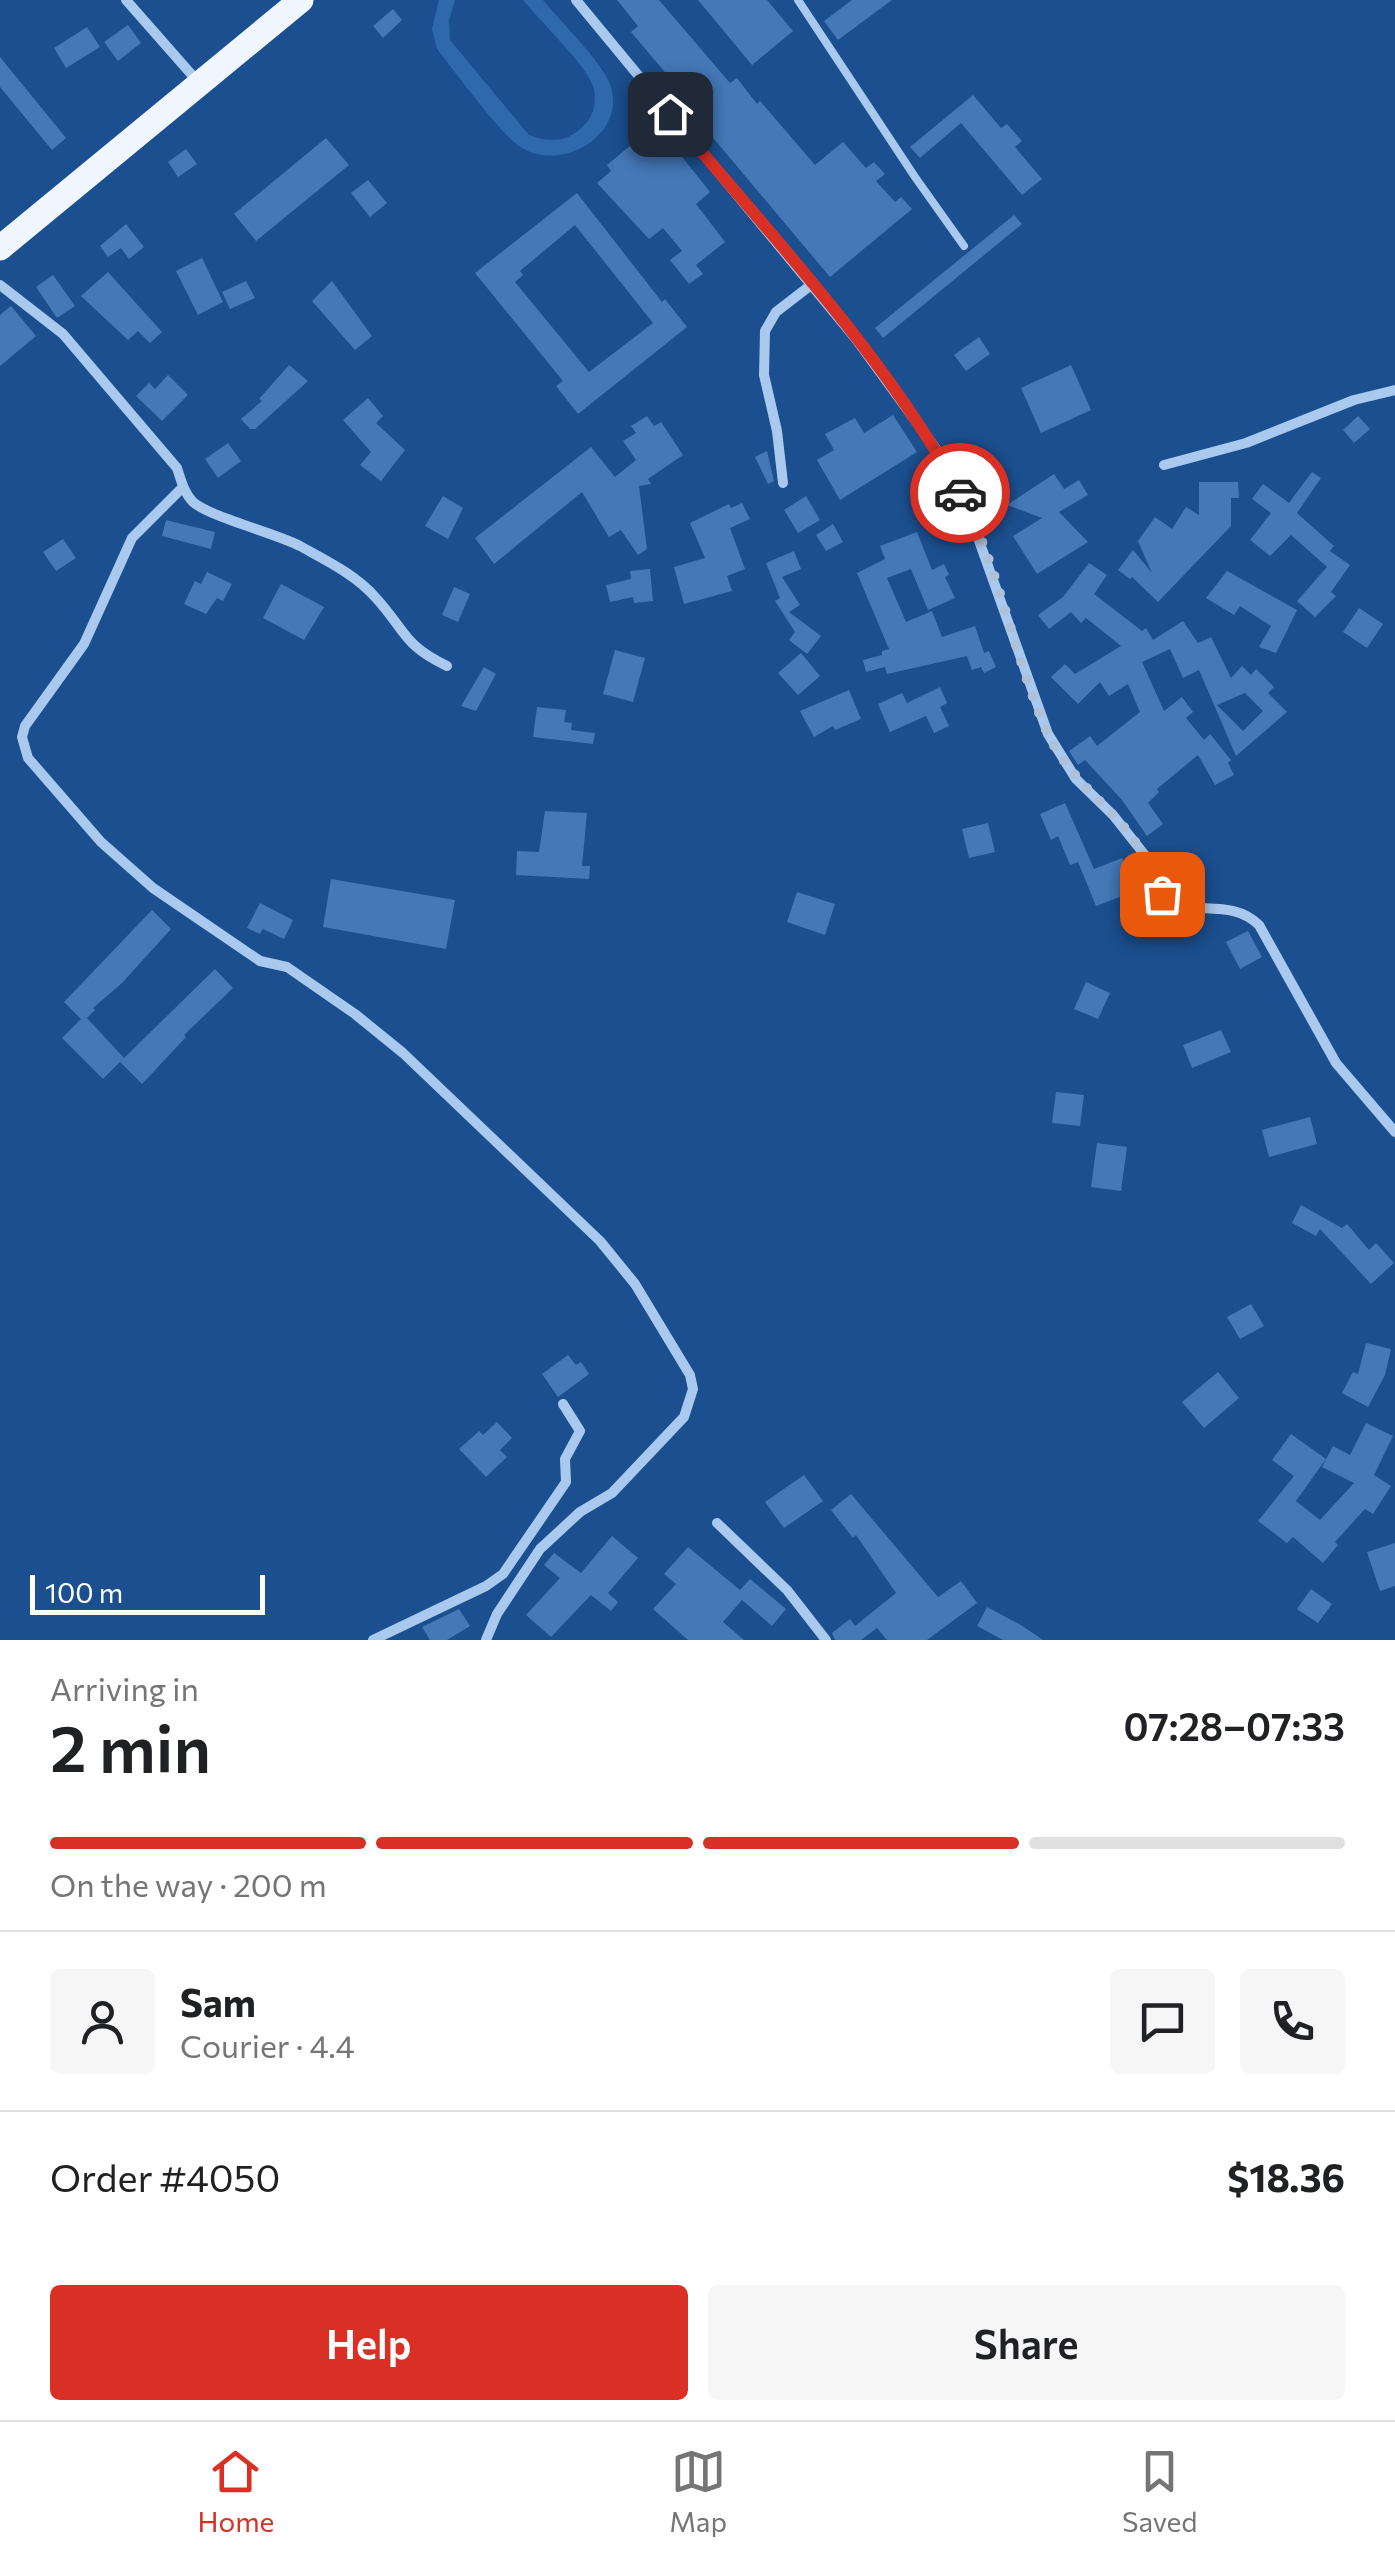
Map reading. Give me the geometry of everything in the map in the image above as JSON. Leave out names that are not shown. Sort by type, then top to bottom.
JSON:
[{"type":"main road","points":[[0,248],[301,0]]},
{"type":"street","points":[[126,0],[200,84]]},
{"type":"street","points":[[576,0],[910,409],[960,493],[989,563],[1048,734],[1076,779],[1130,834],[1168,902],[1178,906],[1231,908],[1248,914],[1259,925],[1336,1062],[1395,1132]]},
{"type":"street","points":[[0,285],[64,334],[177,468],[183,487],[196,505],[278,536],[357,579],[408,642],[447,666]]},
{"type":"street","points":[[783,483],[777,431],[764,375],[765,331],[776,312],[811,285]]},
{"type":"street","points":[[1164,465],[1246,444],[1354,400],[1395,390]]},
{"type":"street","points":[[183,487],[132,538],[84,644],[26,726],[22,737],[28,758],[101,842],[153,888],[260,961],[287,967],[318,988],[423,1072],[600,1241],[634,1284],[690,1375],[693,1389],[684,1416],[612,1494],[580,1512],[540,1549],[497,1614],[486,1640]]},
{"type":"street","points":[[373,1640],[486,1586],[503,1574],[566,1482],[565,1458],[580,1431],[563,1404]]},
{"type":"street","points":[[716,1523],[788,1590],[826,1640]]},
{"type":"lane","points":[[798,0],[964,246]]},
{"type":"shaded area","points":[[439,0],[455,0],[449,20],[450,40],[529,135],[556,140],[574,134],[588,120],[595,104],[594,92],[589,77],[523,0],[543,0],[607,78],[613,97],[611,114],[603,129],[591,142],[557,155],[539,155],[513,141],[437,49],[432,29]]},
{"type":"building","points":[[617,0],[659,0],[730,83],[737,78],[815,165],[843,142],[866,168],[874,162],[885,174],[876,181],[895,202],[901,197],[912,209],[830,277],[714,139],[693,111],[696,109],[631,32],[638,26]]},
{"type":"building","points":[[698,0],[767,0],[793,31],[752,65]]},
{"type":"building","points":[[852,0],[892,0],[838,40],[824,21]]},
{"type":"building","points":[[393,9],[402,20],[383,38],[373,26]]},
{"type":"building","points":[[128,25],[141,43],[118,61],[104,42]]},
{"type":"building","points":[[87,27],[100,47],[66,68],[54,48]]},
{"type":"building","points":[[0,57],[66,138],[52,150],[0,87]]},
{"type":"building","points":[[973,95],[1001,128],[1007,124],[1022,141],[1015,147],[1042,179],[1022,195],[961,123],[920,158],[910,147]]},
{"type":"building","points":[[660,129],[710,192],[696,204],[725,242],[696,265],[703,274],[689,284],[670,260],[682,251],[663,228],[649,239],[597,183],[611,171],[607,165],[643,135],[647,140]]},
{"type":"building","points":[[326,138],[349,165],[256,241],[234,214]]},
{"type":"building","points":[[186,149],[197,164],[178,177],[168,162]]},
{"type":"building","points":[[368,180],[387,203],[370,217],[351,193]]},
{"type":"building","points":[[577,193],[662,302],[665,299],[687,327],[578,414],[556,386],[563,381],[475,273]],"holes":[[[575,225],[653,323],[589,372],[515,282],[523,275],[520,271]]]},
{"type":"building","points":[[1014,215],[1022,224],[883,338],[875,328]]},
{"type":"building","points":[[126,224],[144,247],[129,259],[121,248],[108,257],[100,246]]},
{"type":"building","points":[[202,258],[223,302],[198,315],[176,271]]},
{"type":"building","points":[[108,272],[162,332],[150,343],[138,331],[128,340],[81,296]]},
{"type":"building","points":[[53,275],[75,306],[57,318],[36,287]]},
{"type":"building","points":[[246,281],[255,298],[230,309],[222,292]]},
{"type":"building","points":[[332,281],[372,336],[355,350],[312,301]]},
{"type":"building","points":[[11,306],[36,336],[0,366],[0,315]]},
{"type":"building","points":[[979,337],[990,354],[966,371],[954,355]]},
{"type":"building","points":[[289,365],[308,381],[255,429],[250,429],[241,419],[262,401],[259,399]]},
{"type":"building","points":[[1071,365],[1091,410],[1041,433],[1021,388]]},
{"type":"building","points":[[168,375],[188,395],[162,421],[136,396],[149,383],[155,389]]},
{"type":"building","points":[[368,398],[383,416],[376,423],[405,450],[381,481],[360,465],[371,452],[343,420]]},
{"type":"building","points":[[893,415],[917,452],[840,500],[817,460],[834,450],[825,434],[855,418],[864,433]]},
{"type":"building","points":[[647,416],[654,426],[661,422],[683,455],[648,479],[651,484],[639,486],[647,549],[638,555],[621,530],[609,537],[582,492],[494,564],[475,538],[591,447],[615,477],[636,460],[623,441],[636,433],[631,426]]},
{"type":"building","points":[[1358,416],[1370,429],[1354,443],[1343,430]]},
{"type":"building","points":[[228,443],[241,461],[218,478],[205,459]]},
{"type":"building","points":[[767,451],[774,481],[768,484],[755,457]]},
{"type":"building","points":[[1312,472],[1321,478],[1297,513],[1334,546],[1330,551],[1350,565],[1331,592],[1336,596],[1315,617],[1297,601],[1327,567],[1291,535],[1270,556],[1250,540],[1271,513],[1252,499],[1263,484],[1289,503]]},
{"type":"building","points":[[1054,474],[1064,489],[1079,480],[1088,495],[1059,512],[1088,542],[1037,574],[1013,536],[1042,518],[1007,505]]},
{"type":"building","points":[[1199,482],[1238,482],[1239,498],[1231,498],[1231,526],[1158,602],[1132,577],[1118,570],[1133,550],[1152,573],[1138,541],[1155,517],[1172,529],[1186,507],[1199,515]]},
{"type":"building","points":[[443,496],[463,508],[448,539],[425,526]]},
{"type":"building","points":[[806,496],[820,520],[798,533],[784,510]]},
{"type":"building","points":[[742,503],[750,519],[730,528],[745,569],[727,576],[732,591],[684,604],[674,567],[705,558],[690,523],[729,504],[731,508]]},
{"type":"building","points":[[166,520],[215,532],[211,549],[162,536]]},
{"type":"building","points":[[833,524],[843,542],[826,551],[816,535]]},
{"type":"building","points":[[917,532],[932,570],[944,564],[949,575],[945,577],[955,598],[928,610],[911,569],[887,578],[906,622],[932,611],[942,637],[975,626],[984,653],[989,651],[996,667],[984,673],[981,667],[972,670],[967,656],[887,674],[885,667],[866,672],[863,660],[889,649],[857,573],[885,559],[880,546]]},
{"type":"building","points":[[63,539],[76,558],[56,571],[43,552]]},
{"type":"building","points":[[794,551],[801,569],[782,577],[800,605],[789,612],[821,636],[807,654],[789,640],[795,632],[775,601],[780,598],[766,563]]},
{"type":"building","points":[[1089,563],[1107,575],[1094,594],[1142,631],[1146,628],[1153,640],[1183,621],[1198,643],[1211,637],[1231,678],[1242,666],[1251,675],[1256,669],[1274,687],[1268,693],[1287,712],[1236,756],[1199,670],[1183,678],[1170,649],[1142,662],[1164,711],[1182,697],[1193,712],[1186,718],[1204,740],[1210,734],[1231,760],[1228,763],[1234,775],[1215,785],[1198,755],[1157,789],[1159,792],[1148,803],[1163,824],[1147,836],[1122,800],[1085,760],[1078,765],[1069,751],[1090,736],[1097,746],[1140,712],[1128,684],[1109,696],[1100,682],[1078,704],[1051,677],[1065,664],[1075,674],[1121,646],[1086,618],[1081,623],[1071,612],[1049,629],[1038,615],[1063,597]],"holes":[[[1245,693],[1263,711],[1243,731],[1217,705]]]},
{"type":"building","points":[[650,569],[653,601],[634,603],[633,597],[610,602],[606,585],[631,579],[630,571]]},
{"type":"building","points":[[1227,571],[1297,610],[1276,653],[1259,647],[1271,626],[1240,606],[1234,615],[1206,598]]},
{"type":"building","points":[[207,572],[232,584],[223,601],[217,598],[206,614],[184,604],[195,581],[201,584]]},
{"type":"building","points":[[281,584],[324,607],[304,640],[263,618]]},
{"type":"building","points":[[454,587],[470,594],[458,622],[442,615]]},
{"type":"building","points":[[1359,608],[1383,624],[1367,648],[1343,632]]},
{"type":"building","points":[[615,650],[645,658],[633,702],[603,694]]},
{"type":"building","points":[[801,653],[820,676],[798,695],[778,673]]},
{"type":"building","points":[[484,667],[496,674],[476,711],[461,706]]},
{"type":"building","points":[[940,687],[947,703],[940,707],[949,726],[934,733],[926,716],[890,732],[878,704],[902,693],[907,703]]},
{"type":"building","points":[[849,690],[861,719],[835,730],[833,726],[814,737],[800,711]]},
{"type":"building","points":[[537,707],[566,710],[564,722],[572,723],[571,730],[595,733],[593,744],[533,737]]},
{"type":"building","points":[[1065,803],[1094,869],[1122,858],[1135,891],[1096,906],[1078,862],[1070,865],[1058,836],[1051,840],[1040,814]]},
{"type":"building","points":[[545,811],[587,813],[582,866],[590,866],[589,879],[516,875],[517,851],[539,852]]},
{"type":"building","points":[[988,823],[995,852],[969,858],[962,829]]},
{"type":"building","points":[[331,879],[455,900],[446,949],[323,927]]},
{"type":"building","points":[[797,892],[835,904],[825,935],[787,922]]},
{"type":"building","points":[[260,903],[293,920],[284,939],[263,929],[260,934],[247,928]]},
{"type":"building","points":[[152,910],[171,929],[87,1018],[124,1058],[103,1079],[62,1038],[81,1019],[64,1002]]},
{"type":"building","points":[[1248,931],[1262,957],[1240,969],[1226,942]]},
{"type":"building","points":[[215,969],[233,988],[184,1035],[142,1084],[120,1062]]},
{"type":"building","points":[[1086,982],[1110,993],[1098,1019],[1074,1009]]},
{"type":"building","points":[[1221,1030],[1231,1052],[1192,1068],[1183,1045]]},
{"type":"building","points":[[1056,1092],[1084,1095],[1080,1126],[1052,1123]]},
{"type":"building","points":[[1310,1117],[1317,1144],[1269,1157],[1262,1130]]},
{"type":"building","points":[[1097,1143],[1127,1147],[1121,1191],[1091,1187]]},
{"type":"building","points":[[1301,1205],[1342,1228],[1347,1224],[1369,1250],[1376,1243],[1394,1263],[1371,1284],[1320,1229],[1316,1236],[1292,1223]]},
{"type":"building","points":[[1251,1304],[1264,1326],[1240,1339],[1227,1317]]},
{"type":"building","points":[[1366,1343],[1391,1349],[1385,1375],[1368,1407],[1342,1393],[1353,1372],[1358,1374]]},
{"type":"building","points":[[568,1355],[576,1365],[581,1362],[589,1374],[558,1397],[542,1374]]},
{"type":"building","points":[[1218,1372],[1239,1398],[1204,1428],[1182,1402]]},
{"type":"building","points":[[497,1422],[512,1438],[500,1450],[507,1457],[486,1477],[459,1449],[479,1431],[483,1435]]},
{"type":"building","points":[[1366,1423],[1393,1436],[1374,1475],[1391,1486],[1373,1514],[1365,1509],[1335,1542],[1338,1545],[1323,1563],[1293,1537],[1287,1543],[1258,1521],[1294,1476],[1272,1460],[1291,1434],[1326,1459],[1296,1501],[1320,1520],[1354,1483],[1322,1467],[1333,1446],[1350,1455]]},
{"type":"building","points":[[804,1475],[823,1501],[784,1528],[765,1502]]},
{"type":"building","points":[[851,1494],[938,1597],[961,1581],[977,1603],[927,1640],[887,1640],[877,1628],[861,1640],[835,1640],[832,1633],[850,1619],[855,1626],[896,1593],[856,1535],[853,1538],[831,1510]]},
{"type":"building","points":[[612,1536],[638,1558],[608,1593],[618,1602],[611,1611],[591,1595],[551,1637],[526,1615],[560,1578],[544,1565],[554,1553],[581,1573]]},
{"type":"building","points":[[1395,1543],[1395,1586],[1380,1591],[1367,1552]]},
{"type":"building","points":[[688,1547],[740,1590],[750,1579],[786,1609],[772,1626],[742,1600],[723,1622],[744,1640],[688,1640],[653,1609],[676,1584],[664,1574]]},
{"type":"building","points":[[1311,1589],[1332,1604],[1318,1623],[1297,1609]]},
{"type":"building","points":[[987,1607],[1043,1640],[1003,1640],[977,1626]]},
{"type":"building","points":[[459,1609],[470,1626],[447,1640],[430,1640],[422,1627]]},
{"type":"way so far","points":[[960,493],[989,563],[1048,734],[1076,779],[1130,834],[1162,894]]},
{"type":"route","points":[[670,114],[910,409],[960,493]]}]
